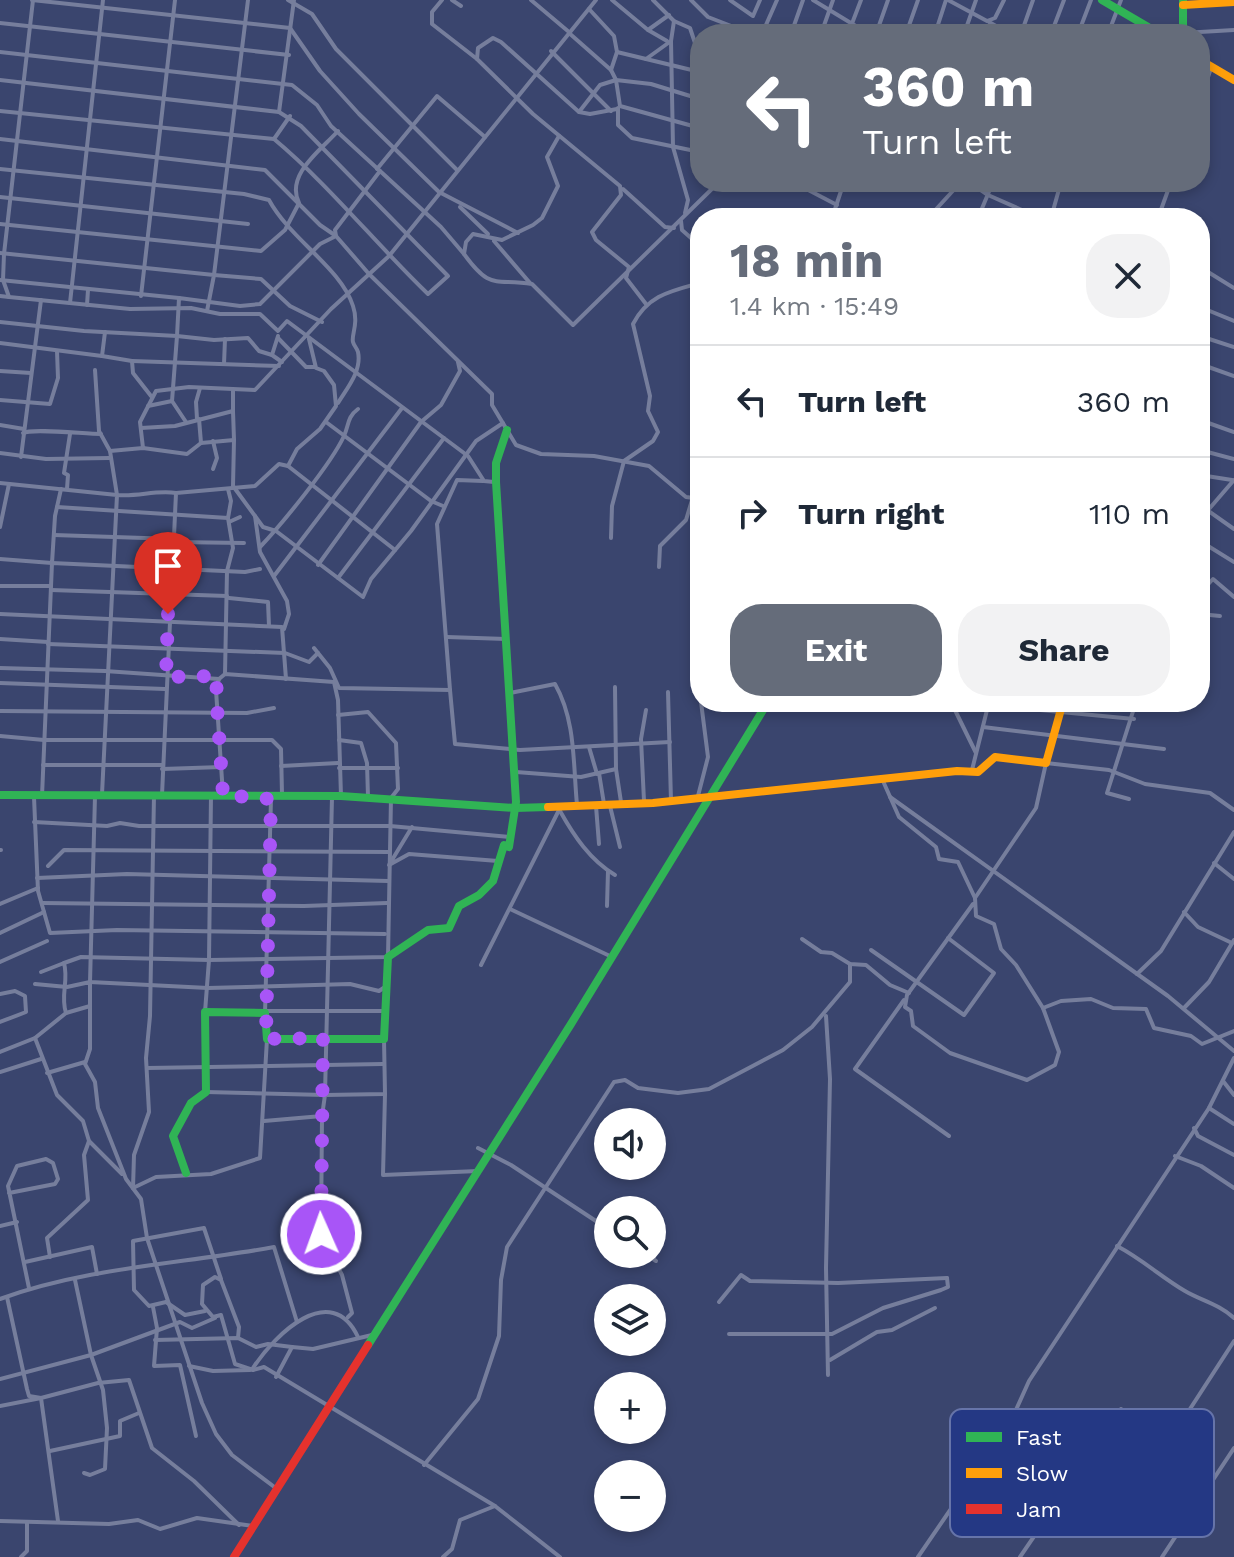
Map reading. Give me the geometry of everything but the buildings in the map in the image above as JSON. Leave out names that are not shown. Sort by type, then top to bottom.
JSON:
[{"type":"street","points":[[9,297],[1,280],[2,253],[11,198],[32,0],[290,28],[320,71],[439,192],[518,233]]},
{"type":"street","points":[[70,304],[75,233],[85,177],[85,150],[103,0]]},
{"type":"street","points":[[141,296],[175,0]]},
{"type":"street","points":[[207,311],[219,247],[248,0]]},
{"type":"street","points":[[279,112],[289,55],[292,0]]},
{"type":"street","points":[[292,0],[312,14],[336,49],[371,79],[413,127],[458,170]]},
{"type":"street","points":[[442,0],[432,12],[432,24],[477,59],[516,98],[665,227],[674,228]]},
{"type":"street","points":[[452,0],[461,6]]},
{"type":"street","points":[[531,0],[611,70],[616,80],[618,125],[632,138],[690,150]]},
{"type":"street","points":[[143,448],[141,418],[156,391],[200,388],[255,390],[389,256],[551,51],[596,0]]},
{"type":"street","points":[[612,0],[648,30],[669,41]]},
{"type":"street","points":[[653,0],[674,21],[690,28]]},
{"type":"street","points":[[691,0],[708,17],[726,24]]},
{"type":"street","points":[[730,0],[753,16],[760,0]]},
{"type":"street","points":[[766,24],[777,0]]},
{"type":"street","points":[[795,24],[803,0]]},
{"type":"street","points":[[813,0],[852,23],[861,0]]},
{"type":"street","points":[[824,24],[833,0]]},
{"type":"street","points":[[880,24],[888,0]]},
{"type":"street","points":[[910,24],[918,0]]},
{"type":"street","points":[[939,24],[947,0],[992,24]]},
{"type":"street","points":[[968,24],[976,0]]},
{"type":"street","points":[[987,21],[1000,12],[1004,0]]},
{"type":"street","points":[[1025,24],[1033,0]]},
{"type":"street","points":[[1055,24],[1064,0]]},
{"type":"street","points":[[1082,24],[1091,0]]},
{"type":"street","points":[[1102,0],[1120,5],[1146,24]]},
{"type":"street","points":[[1182,24],[1183,2],[1234,2]]},
{"type":"street","points":[[1112,24],[1120,5]]},
{"type":"street","points":[[589,9],[614,36],[617,52],[611,70]]},
{"type":"street","points":[[648,30],[669,15]]},
{"type":"street","points":[[674,21],[669,41],[673,65],[673,147],[688,200],[680,222],[682,230],[690,237]]},
{"type":"street","points":[[0,23],[289,55]]},
{"type":"street","points":[[1210,32],[1234,30]]},
{"type":"street","points":[[477,59],[478,48],[493,38],[579,112],[611,111],[619,107],[690,125]]},
{"type":"street","points":[[646,59],[669,41]]},
{"type":"street","points":[[551,51],[611,111]]},
{"type":"street","points":[[0,52],[284,82],[300,88],[338,131],[422,214],[441,227],[487,279],[496,284],[532,284]]},
{"type":"street","points":[[617,52],[690,69]]},
{"type":"street","points":[[1210,71],[1211,68],[1234,80]]},
{"type":"street","points":[[0,80],[279,112],[290,116],[448,276],[428,294],[347,212],[306,165],[274,139],[0,111]]},
{"type":"street","points":[[579,112],[594,91],[606,82],[616,80],[632,80],[690,96]]},
{"type":"street","points":[[336,236],[335,230],[347,212],[437,96],[485,137]]},
{"type":"street","points":[[274,139],[290,116]]},
{"type":"street","points":[[299,203],[295,195],[297,178],[338,131]]},
{"type":"street","points":[[464,254],[466,242],[473,234],[478,232],[502,240],[540,220],[558,186],[547,157],[559,136]]},
{"type":"street","points":[[0,139],[265,170],[336,236],[369,274],[492,394],[492,405],[516,445],[541,454],[649,466],[690,498]]},
{"type":"street","points":[[0,169],[224,192],[269,200],[310,253],[338,279],[357,319],[352,341],[359,357],[357,373],[326,422],[297,449],[288,466]]},
{"type":"street","points":[[620,186],[621,195],[592,232],[629,267],[629,283],[646,304]]},
{"type":"street","points":[[694,208],[709,192]]},
{"type":"street","points":[[812,192],[837,205]]},
{"type":"street","points":[[836,208],[841,192]]},
{"type":"street","points":[[937,208],[952,192]]},
{"type":"street","points":[[984,192],[1017,208]]},
{"type":"street","points":[[982,208],[989,192]]},
{"type":"street","points":[[0,197],[248,224]]},
{"type":"street","points":[[0,224],[261,251],[287,226],[299,203]]},
{"type":"street","points":[[457,204],[573,325],[690,212]]},
{"type":"street","points":[[260,314],[260,304],[272,290],[310,253],[336,236]]},
{"type":"street","points":[[2,253],[261,279],[290,306],[322,322]]},
{"type":"street","points":[[1210,274],[1234,288]]},
{"type":"street","points":[[1,280],[221,304],[260,304]]},
{"type":"street","points":[[611,538],[612,506],[624,461],[653,441],[658,432],[648,413],[650,396],[633,328],[646,304],[662,294],[690,286]]},
{"type":"street","points":[[87,305],[88,290]]},
{"type":"street","points":[[0,296],[70,304],[260,314],[278,331]]},
{"type":"street","points":[[179,298],[171,389],[172,401],[186,422]]},
{"type":"street","points":[[21,457],[41,300]]},
{"type":"street","points":[[220,314],[221,304]]},
{"type":"street","points":[[1210,311],[1234,321]]},
{"type":"street","points":[[272,355],[278,331],[287,321],[468,456],[475,473],[484,481]]},
{"type":"street","points":[[0,322],[105,332],[248,338],[259,351],[272,355],[280,364]]},
{"type":"street","points":[[102,356],[105,332]]},
{"type":"street","points":[[308,336],[315,367],[320,373],[324,371],[334,385],[336,406]]},
{"type":"street","points":[[278,338],[290,354],[306,367],[315,367]]},
{"type":"street","points":[[224,364],[225,339]]},
{"type":"street","points":[[1210,339],[1234,347]]},
{"type":"street","points":[[0,343],[132,361],[280,364]]},
{"type":"street","points":[[0,400],[51,402],[58,378],[57,351]]},
{"type":"street","points":[[318,565],[421,422],[441,405],[460,371],[457,359]]},
{"type":"street","points":[[132,361],[133,373],[151,396]]},
{"type":"street","points":[[1210,368],[1234,376]]},
{"type":"street","points":[[95,370],[96,411],[101,434],[110,451],[117,495],[102,766],[94,824],[90,1049],[85,1062],[95,1082],[98,1108],[126,1179]]},
{"type":"street","points":[[0,371],[31,373]]},
{"type":"street","points":[[200,388],[196,402],[201,443]]},
{"type":"street","points":[[225,674],[227,571],[233,548],[229,520],[234,440],[233,391]]},
{"type":"street","points":[[148,406],[172,401]]},
{"type":"street","points":[[274,576],[402,408]]},
{"type":"street","points":[[260,547],[276,531],[344,436],[350,414],[358,409]]},
{"type":"street","points":[[141,428],[233,411]]},
{"type":"street","points":[[326,422],[366,455],[431,501],[443,506]]},
{"type":"street","points":[[1210,424],[1234,432]]},
{"type":"street","points":[[0,425],[50,434],[101,434]]},
{"type":"street","points":[[230,487],[263,527],[276,531],[363,597],[371,579],[468,456],[476,441],[505,426]]},
{"type":"street","points":[[41,972],[91,957],[269,960],[388,957],[428,930],[452,926],[459,906],[479,895],[493,881],[504,845],[509,847],[515,808],[514,749],[496,482],[496,463],[505,426]]},
{"type":"street","points":[[70,434],[64,473],[68,475],[57,507],[54,535],[43,765],[34,822],[38,888],[50,933],[91,930],[385,934]]},
{"type":"street","points":[[338,578],[444,438]]},
{"type":"street","points":[[110,451],[143,448],[187,454],[201,443],[234,440]]},
{"type":"street","points":[[213,441],[217,458],[213,469]]},
{"type":"street","points":[[0,453],[67,460],[110,458]]},
{"type":"street","points":[[1210,453],[1234,459]]},
{"type":"street","points":[[0,483],[145,497],[160,491],[176,493],[255,486],[279,464],[288,466],[395,550]]},
{"type":"street","points":[[1210,479],[1234,480]]},
{"type":"street","points":[[496,482],[457,480],[437,524],[455,744],[514,749],[573,749],[670,742]]},
{"type":"street","points":[[1210,508],[1234,480]]},
{"type":"street","points":[[0,527],[9,484]]},
{"type":"street","points":[[133,1188],[134,1155],[149,1112],[147,1068],[152,825],[162,767],[176,493]]},
{"type":"street","points":[[57,507],[229,520],[240,517]]},
{"type":"street","points":[[659,567],[660,546],[686,520],[690,507]]},
{"type":"street","points":[[1210,510],[1234,529]]},
{"type":"street","points":[[255,516],[267,570],[274,576],[287,601],[289,614],[284,629],[286,679]]},
{"type":"street","points":[[54,535],[244,543]]},
{"type":"street","points":[[186,569],[188,542]]},
{"type":"street","points":[[1210,547],[1234,562]]},
{"type":"street","points":[[0,559],[171,569],[260,569]]},
{"type":"street","points":[[1210,582],[1213,579],[1234,597]]},
{"type":"street","points":[[0,586],[228,597],[268,602],[269,626]]},
{"type":"street","points":[[0,614],[226,623],[284,629]]},
{"type":"street","points":[[1210,615],[1220,616]]},
{"type":"street","points":[[447,637],[506,639]]},
{"type":"street","points":[[0,639],[285,653],[309,662],[318,653]]},
{"type":"street","points":[[314,648],[330,668],[334,682],[339,765],[331,825],[323,1038],[325,1095],[321,1234],[342,1275],[352,1313],[348,1317]]},
{"type":"street","points":[[0,668],[105,671],[166,677],[213,676],[219,679]]},
{"type":"street","points":[[223,795],[217,712],[219,679],[225,674],[334,682],[339,688],[450,690]]},
{"type":"street","points":[[0,683],[165,689]]},
{"type":"street","points":[[510,693],[555,684],[566,708],[577,805]]},
{"type":"street","points":[[615,687],[616,769],[621,802]]},
{"type":"street","points":[[668,692],[671,801]]},
{"type":"street","points":[[0,711],[217,712],[274,708]]},
{"type":"street","points":[[644,801],[641,744],[646,710]]},
{"type":"street","points":[[338,715],[368,712],[396,743],[398,789],[391,798],[385,934],[388,957],[384,1011],[383,1175],[478,1171]]},
{"type":"street","points":[[699,799],[698,788],[708,757],[702,712]]},
{"type":"street","points":[[234,1557],[489,1154],[762,712]]},
{"type":"street","points":[[956,712],[976,753]]},
{"type":"street","points":[[972,772],[987,712]]},
{"type":"street","points":[[1053,712],[1134,719]]},
{"type":"street","points":[[1129,799],[1107,793],[1135,712]]},
{"type":"street","points":[[949,1136],[855,1069],[1036,808],[1060,713]]},
{"type":"street","points":[[983,727],[1164,749]]},
{"type":"street","points":[[0,736],[44,740],[272,740],[281,749],[282,797]]},
{"type":"street","points":[[338,740],[361,743],[368,769],[368,797]]},
{"type":"street","points":[[589,747],[603,804],[620,847]]},
{"type":"street","points":[[0,795],[223,795],[271,799],[336,796],[391,798],[456,806],[560,808],[699,799],[957,771],[978,772],[995,757],[1115,772],[1145,784],[1210,793],[1234,810]]},
{"type":"street","points":[[43,765],[222,767]]},
{"type":"street","points":[[281,766],[398,768]]},
{"type":"street","points":[[514,772],[574,776],[616,769]]},
{"type":"street","points":[[883,781],[899,817],[936,847],[939,859],[958,862],[974,901],[977,918],[994,924],[1001,949],[1043,1008],[1059,1054],[1052,1067],[1024,1081],[950,1053],[913,1026],[904,1000]]},
{"type":"street","points":[[206,1092],[211,795]]},
{"type":"street","points":[[888,796],[1184,1008],[1234,1051]]},
{"type":"street","points":[[133,1188],[156,1177],[211,1174],[260,1158],[267,1039],[271,799]]},
{"type":"street","points":[[599,844],[603,804]]},
{"type":"street","points":[[560,808],[567,827],[597,863],[615,875]]},
{"type":"street","points":[[481,965],[560,808]]},
{"type":"street","points":[[34,822],[390,826],[510,837]]},
{"type":"street","points":[[389,865],[412,827]]},
{"type":"street","points":[[1137,974],[1161,951],[1234,832]]},
{"type":"street","points":[[48,866],[61,850],[389,852]]},
{"type":"street","points":[[389,865],[409,854],[501,861]]},
{"type":"street","points":[[1214,863],[1234,879]]},
{"type":"street","points":[[607,906],[608,871]]},
{"type":"street","points":[[37,878],[330,877],[388,881]]},
{"type":"street","points":[[0,904],[38,888]]},
{"type":"street","points":[[41,903],[329,906],[387,903]]},
{"type":"street","points":[[510,909],[612,957]]},
{"type":"street","points":[[1184,911],[1198,927],[1233,943],[1209,982],[1184,1008]]},
{"type":"street","points":[[0,933],[44,912]]},
{"type":"street","points":[[871,950],[964,1015],[994,973],[948,938]]},
{"type":"street","points":[[802,939],[821,952],[832,953],[850,964],[866,965],[890,985],[909,993]]},
{"type":"street","points":[[0,962],[47,941]]},
{"type":"street","points":[[64,963],[67,987],[63,1000],[66,1013]]},
{"type":"street","points":[[424,1465],[478,1399],[499,1336],[501,1280],[507,1247],[614,1082],[625,1080],[648,1089],[700,1092],[783,1050],[826,1015],[850,982],[850,964]]},
{"type":"street","points":[[35,984],[67,987],[90,982],[208,988],[350,984],[379,991],[385,987]]},
{"type":"street","points":[[0,994],[15,991],[25,996],[28,1004],[26,1012],[0,1022]]},
{"type":"street","points":[[1043,1008],[1061,1001],[1091,999],[1113,1008],[1149,1010],[1154,1028],[1191,1036],[1202,1044],[1234,1031]]},
{"type":"street","points":[[0,1052],[35,1038],[66,1013],[90,1006]]},
{"type":"street","points":[[205,1012],[384,1011]]},
{"type":"street","points":[[826,1015],[830,1079],[828,1375]]},
{"type":"street","points":[[35,1038],[57,1095],[83,1121],[89,1141],[141,1199],[147,1238],[172,1306],[189,1366],[216,1434],[232,1455],[277,1489]]},
{"type":"street","points":[[267,1039],[384,1039]]},
{"type":"street","points":[[0,1072],[41,1059]]},
{"type":"street","points":[[1016,1409],[1029,1381],[1209,1108],[1233,1060]]},
{"type":"street","points":[[47,1073],[85,1062]]},
{"type":"street","points":[[147,1068],[264,1067],[276,1063],[324,1067],[384,1064]]},
{"type":"street","points":[[1223,1081],[1234,1095]]},
{"type":"street","points":[[186,1173],[173,1136],[191,1103],[206,1092],[385,1094]]},
{"type":"street","points":[[1209,1108],[1234,1124]]},
{"type":"street","points":[[264,1121],[322,1116]]},
{"type":"street","points":[[1194,1128],[1198,1136],[1234,1155]]},
{"type":"street","points":[[50,1257],[47,1238],[88,1200],[84,1155],[89,1141]]},
{"type":"street","points":[[478,1148],[594,1220]]},
{"type":"street","points":[[1180,1149],[1184,1157]]},
{"type":"street","points":[[1175,1156],[1184,1157],[1234,1188]]},
{"type":"street","points":[[9,1193],[55,1184],[58,1179],[53,1163],[46,1159],[17,1166],[11,1175],[9,1193],[18,1222],[29,1288]]},
{"type":"street","points":[[0,1226],[18,1222]]},
{"type":"street","points":[[238,1338],[239,1327],[204,1228],[133,1241],[131,1266],[134,1290],[153,1307],[157,1328],[154,1366],[180,1365],[213,1371],[264,1367],[495,1506],[560,1557]]},
{"type":"street","points":[[1117,1246],[1148,1263],[1182,1289],[1215,1303],[1234,1318]]},
{"type":"street","points":[[25,1262],[92,1247],[97,1274]]},
{"type":"street","points":[[0,1299],[29,1288],[131,1266],[274,1247],[297,1322]]},
{"type":"street","points":[[719,1302],[741,1275],[750,1281],[827,1282],[947,1277],[948,1287],[883,1308],[854,1325],[828,1335],[729,1334]]},
{"type":"street","points":[[205,1311],[203,1285],[215,1277],[221,1280]]},
{"type":"street","points":[[75,1280],[98,1383],[103,1390],[107,1438],[105,1469],[90,1475],[84,1473]]},
{"type":"street","points":[[7,1297],[29,1396],[41,1398]]},
{"type":"street","points":[[153,1307],[166,1302],[185,1315],[205,1311],[213,1317],[221,1315]]},
{"type":"street","points":[[829,1360],[877,1332],[892,1330],[935,1308]]},
{"type":"street","points":[[253,1369],[268,1344],[297,1322],[332,1312],[348,1317],[358,1337]]},
{"type":"street","points":[[0,1379],[91,1355],[147,1336],[157,1328],[180,1322],[192,1328],[221,1315]]},
{"type":"street","points":[[221,1315],[235,1364],[253,1369]]},
{"type":"street","points":[[155,1340],[227,1341],[238,1338],[256,1347],[268,1344],[313,1349],[372,1335]]},
{"type":"street","points":[[1190,1409],[1234,1341]]},
{"type":"street","points":[[276,1377],[292,1347]]},
{"type":"street","points":[[180,1365],[196,1436]]},
{"type":"street","points":[[0,1406],[98,1383],[129,1380],[152,1448],[194,1481],[239,1525]]},
{"type":"street","points":[[41,1398],[58,1521]]},
{"type":"street","points":[[50,1451],[120,1436],[120,1421],[139,1413]]},
{"type":"street","points":[[1214,1478],[1234,1448]]},
{"type":"street","points":[[443,1557],[452,1549],[460,1520],[495,1506]]},
{"type":"street","points":[[918,1557],[950,1510]]},
{"type":"street","points":[[0,1521],[109,1524],[138,1520],[160,1529],[197,1518],[253,1526]]},
{"type":"street","points":[[21,1557],[27,1551],[27,1523]]},
{"type":"street","points":[[1020,1557],[1034,1537]]},
{"type":"street","points":[[1162,1557],[1175,1537]]},
{"type":"traffic: fast","points":[[1102,0],[1143,24]]},
{"type":"traffic: fast","points":[[1183,0],[1183,24]]},
{"type":"traffic: fast","points":[[186,1173],[173,1136],[191,1103],[206,1092],[205,1012],[265,1013],[267,1039],[384,1039],[388,957],[428,930],[449,928],[459,906],[479,895],[493,881],[504,845],[509,847],[516,802],[496,482],[496,463],[507,430]]},
{"type":"traffic: fast","points":[[368,1345],[571,1024],[762,712]]},
{"type":"traffic: fast","points":[[0,795],[341,796],[515,808],[548,807]]},
{"type":"traffic: slow","points":[[1183,5],[1234,2]]},
{"type":"traffic: slow","points":[[1210,66],[1234,80]]},
{"type":"traffic: slow","points":[[548,807],[653,803],[957,771],[978,772],[995,757],[1046,763],[1060,712]]},
{"type":"traffic: jam","points":[[234,1557],[368,1345]]},
{"type":"route","points":[[168,614],[166,677],[213,676],[219,679],[216,690],[223,795],[271,799],[266,1035],[267,1039],[323,1038],[325,1095],[320,1143],[321,1234]]}]
